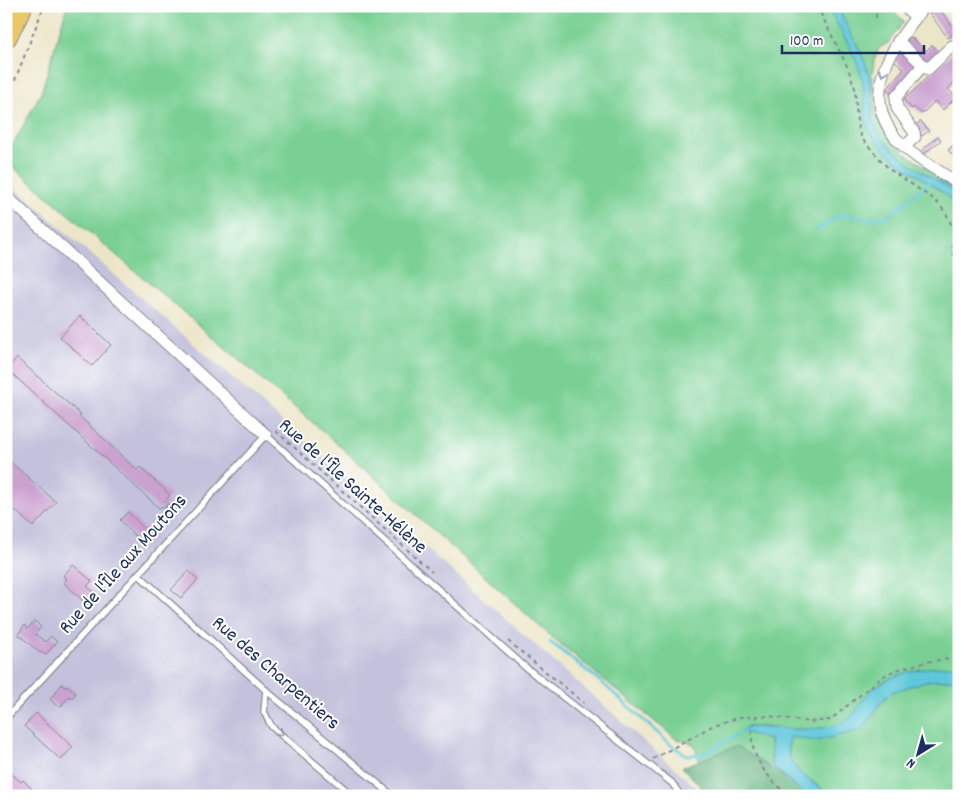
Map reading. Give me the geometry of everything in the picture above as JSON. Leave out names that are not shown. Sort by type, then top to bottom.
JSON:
[{"type":"highway","points":[[6,39],[23,6]]},
{"type":"street","points":[[904,6],[916,17]]},
{"type":"street","points":[[925,6],[898,41],[885,65],[880,94],[885,122],[895,137],[905,146],[959,184]]},
{"type":"street","points":[[898,41],[928,69],[952,46],[959,46]]},
{"type":"street","points":[[905,146],[915,137],[914,132],[897,108],[896,97],[923,65]]},
{"type":"street","name":"Rue de l'Île Sainte-Hélène","points":[[6,196],[271,433]]},
{"type":"lane","name":"Rue de l'Île aux Moutons","points":[[6,718],[271,433]]},
{"type":"lane","name":"Rue de l'Île Sainte-Hélène","points":[[271,433],[524,666],[672,783],[681,796]]},
{"type":"lane","name":"Rue des Charpentiers","points":[[138,574],[266,690],[393,796]]},
{"type":"lane","points":[[266,690],[264,712],[272,727],[354,796]]},
{"type":"path","points":[[6,103],[44,6]]},
{"type":"path","points":[[817,6],[847,66],[855,88],[857,124],[862,139],[889,169],[917,186],[946,213],[958,237],[952,246],[952,252],[959,261]]},
{"type":"path","points":[[876,6],[876,20]]},
{"type":"path","points":[[271,433],[435,575]]},
{"type":"path","points":[[507,639],[584,703]]},
{"type":"path","points":[[646,753],[654,760],[714,725],[741,717],[757,715],[823,722],[837,715],[882,677],[895,670],[931,661],[959,658]]},
{"type":"path","points":[[757,715],[752,725],[752,738],[756,757],[781,789],[790,796]]},
{"type":"path","points":[[779,796],[781,789]]},
{"type":"shaded area","points":[[6,180],[291,429],[706,796],[6,796]]},
{"type":"green space","points":[[67,6],[887,6],[904,21],[888,43],[879,48],[874,61],[872,75],[878,120],[905,153],[959,189],[959,796],[832,796],[800,773],[789,762],[788,732],[780,727],[746,727],[751,733],[770,740],[772,766],[807,796],[710,796],[694,744],[676,739],[546,632],[332,439],[6,161],[6,157],[41,93]]},
{"type":"green space","points":[[737,746],[813,796],[709,796],[682,767]]},
{"type":"water","points":[[828,6],[838,6],[864,60],[869,75],[873,121],[877,131],[885,142],[909,162],[959,194],[959,210],[940,191],[892,157],[872,135],[866,121],[863,86],[859,69],[852,51]]},
{"type":"water","points":[[959,665],[959,679],[926,681],[890,693],[882,701],[864,728],[816,741],[791,737],[788,747],[789,756],[793,764],[799,772],[832,796],[807,796],[772,766],[770,740],[741,731],[746,727],[816,729],[837,725],[849,719],[869,693],[889,679],[911,671]]},
{"type":"building","points":[[930,6],[941,6],[939,9],[957,32],[948,38],[927,10]]},
{"type":"building","points":[[911,37],[926,51],[932,45],[941,53],[927,65],[905,43]]},
{"type":"building","points":[[901,48],[918,65],[893,95],[886,90],[904,69],[893,59]]},
{"type":"building","points":[[954,51],[959,56],[959,84],[955,81],[948,89],[956,97],[943,110],[935,101],[922,114],[914,107],[912,109],[904,100]]},
{"type":"building","points":[[921,121],[929,131],[922,136],[915,126]]},
{"type":"building","points":[[938,136],[941,140],[923,155],[920,152]]},
{"type":"building","points":[[959,140],[959,154],[955,158],[948,150]]},
{"type":"building","points":[[80,316],[111,345],[92,366],[60,337]]},
{"type":"building","points":[[17,358],[81,415],[79,416],[137,470],[140,467],[170,495],[165,501],[168,504],[159,508],[7,369]]},
{"type":"building","points":[[6,458],[56,502],[33,527],[6,502]]},
{"type":"building","points":[[169,504],[172,507],[165,514],[162,511]]},
{"type":"building","points":[[128,512],[153,538],[150,541],[146,537],[141,542],[120,520]]},
{"type":"building","points":[[73,565],[92,581],[87,586],[98,596],[89,606],[64,583],[67,579],[63,576]]},
{"type":"building","points":[[189,571],[198,580],[181,598],[171,590]]},
{"type":"building","points":[[35,621],[41,627],[35,634],[45,642],[51,636],[57,642],[45,655],[18,634],[25,625],[27,629]]},
{"type":"building","points":[[62,684],[65,688],[67,685],[76,693],[71,699],[70,696],[59,708],[50,699]]},
{"type":"building","points":[[36,713],[73,747],[61,760],[24,726]]},
{"type":"building","points":[[6,765],[10,769],[8,771],[21,782],[23,780],[32,789],[26,796],[14,796],[6,788]]},
{"type":"waterway","points":[[817,230],[841,214],[871,219],[887,217],[930,182]]},
{"type":"waterway","points":[[550,642],[599,680],[672,746],[688,756],[705,753],[744,731]]}]
